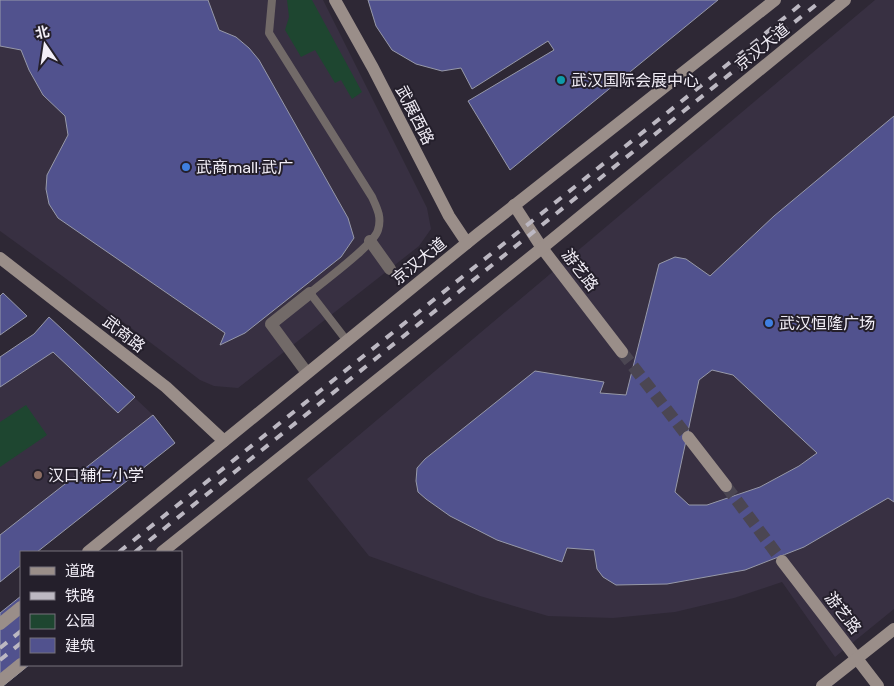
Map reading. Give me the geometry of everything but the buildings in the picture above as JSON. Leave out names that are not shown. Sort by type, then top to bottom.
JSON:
[{"type":"main road","name":"武展西路","points":[[335,0],[373,68],[449,216],[467,243]]},
{"type":"main road","name":"京汉大道","points":[[89,551],[467,243],[775,0]]},
{"type":"main road","name":"京汉大道","points":[[163,551],[542,248],[845,0]]},
{"type":"main road","name":"游艺路","points":[[514,206],[542,248],[622,352]]},
{"type":"main road","name":"武商路","points":[[0,258],[166,387],[224,441]]},
{"type":"main road","points":[[688,437],[726,486]]},
{"type":"main road","name":"游艺路","points":[[782,561],[878,686]]},
{"type":"main road","points":[[0,624],[20,608]]},
{"type":"main road","points":[[822,686],[894,629]]},
{"type":"main road","points":[[0,681],[20,665]]},
{"type":"street","points":[[370,241],[390,269]]},
{"type":"street","points":[[307,373],[271,324],[310,293]]},
{"type":"lane","points":[[272,0],[270,33],[372,197],[380,216],[378,231],[370,241],[310,293],[347,341]]},
{"type":"shaded area","points":[[0,0],[323,0],[427,208],[431,229],[419,246],[238,388],[214,386],[200,380],[0,231]]},
{"type":"shaded area","name":"武汉恒隆广场","points":[[875,0],[894,0],[894,609],[835,657],[782,582],[734,598],[675,612],[613,618],[548,616],[480,596],[369,556],[307,479]]},
{"type":"shaded area","name":"汉口辅仁小学","points":[[49,317],[153,415],[0,535],[0,357],[34,334]]},
{"type":"green space","points":[[287,0],[312,0],[362,92],[352,99],[341,80],[335,83],[315,50],[301,57],[285,30],[289,17]]},
{"type":"green space","points":[[26,405],[47,435],[0,467],[0,422]]},
{"type":"tunnel","points":[[622,352],[688,437]]},
{"type":"tunnel","points":[[726,486],[782,561]]},
{"type":"railway","points":[[120,551],[806,0]]},
{"type":"railway","points":[[136,551],[822,0]]},
{"type":"railway","points":[[0,648],[20,632]]},
{"type":"railway","points":[[0,660],[20,644]]},
{"type":"place","name":"武汉国际会展中心","points":[[561,80]]},
{"type":"place","name":"武商mall·武广","points":[[186,167]]},
{"type":"place","name":"武汉恒隆广场","points":[[769,323]]},
{"type":"place","name":"汉口辅仁小学","points":[[38,475]]}]
